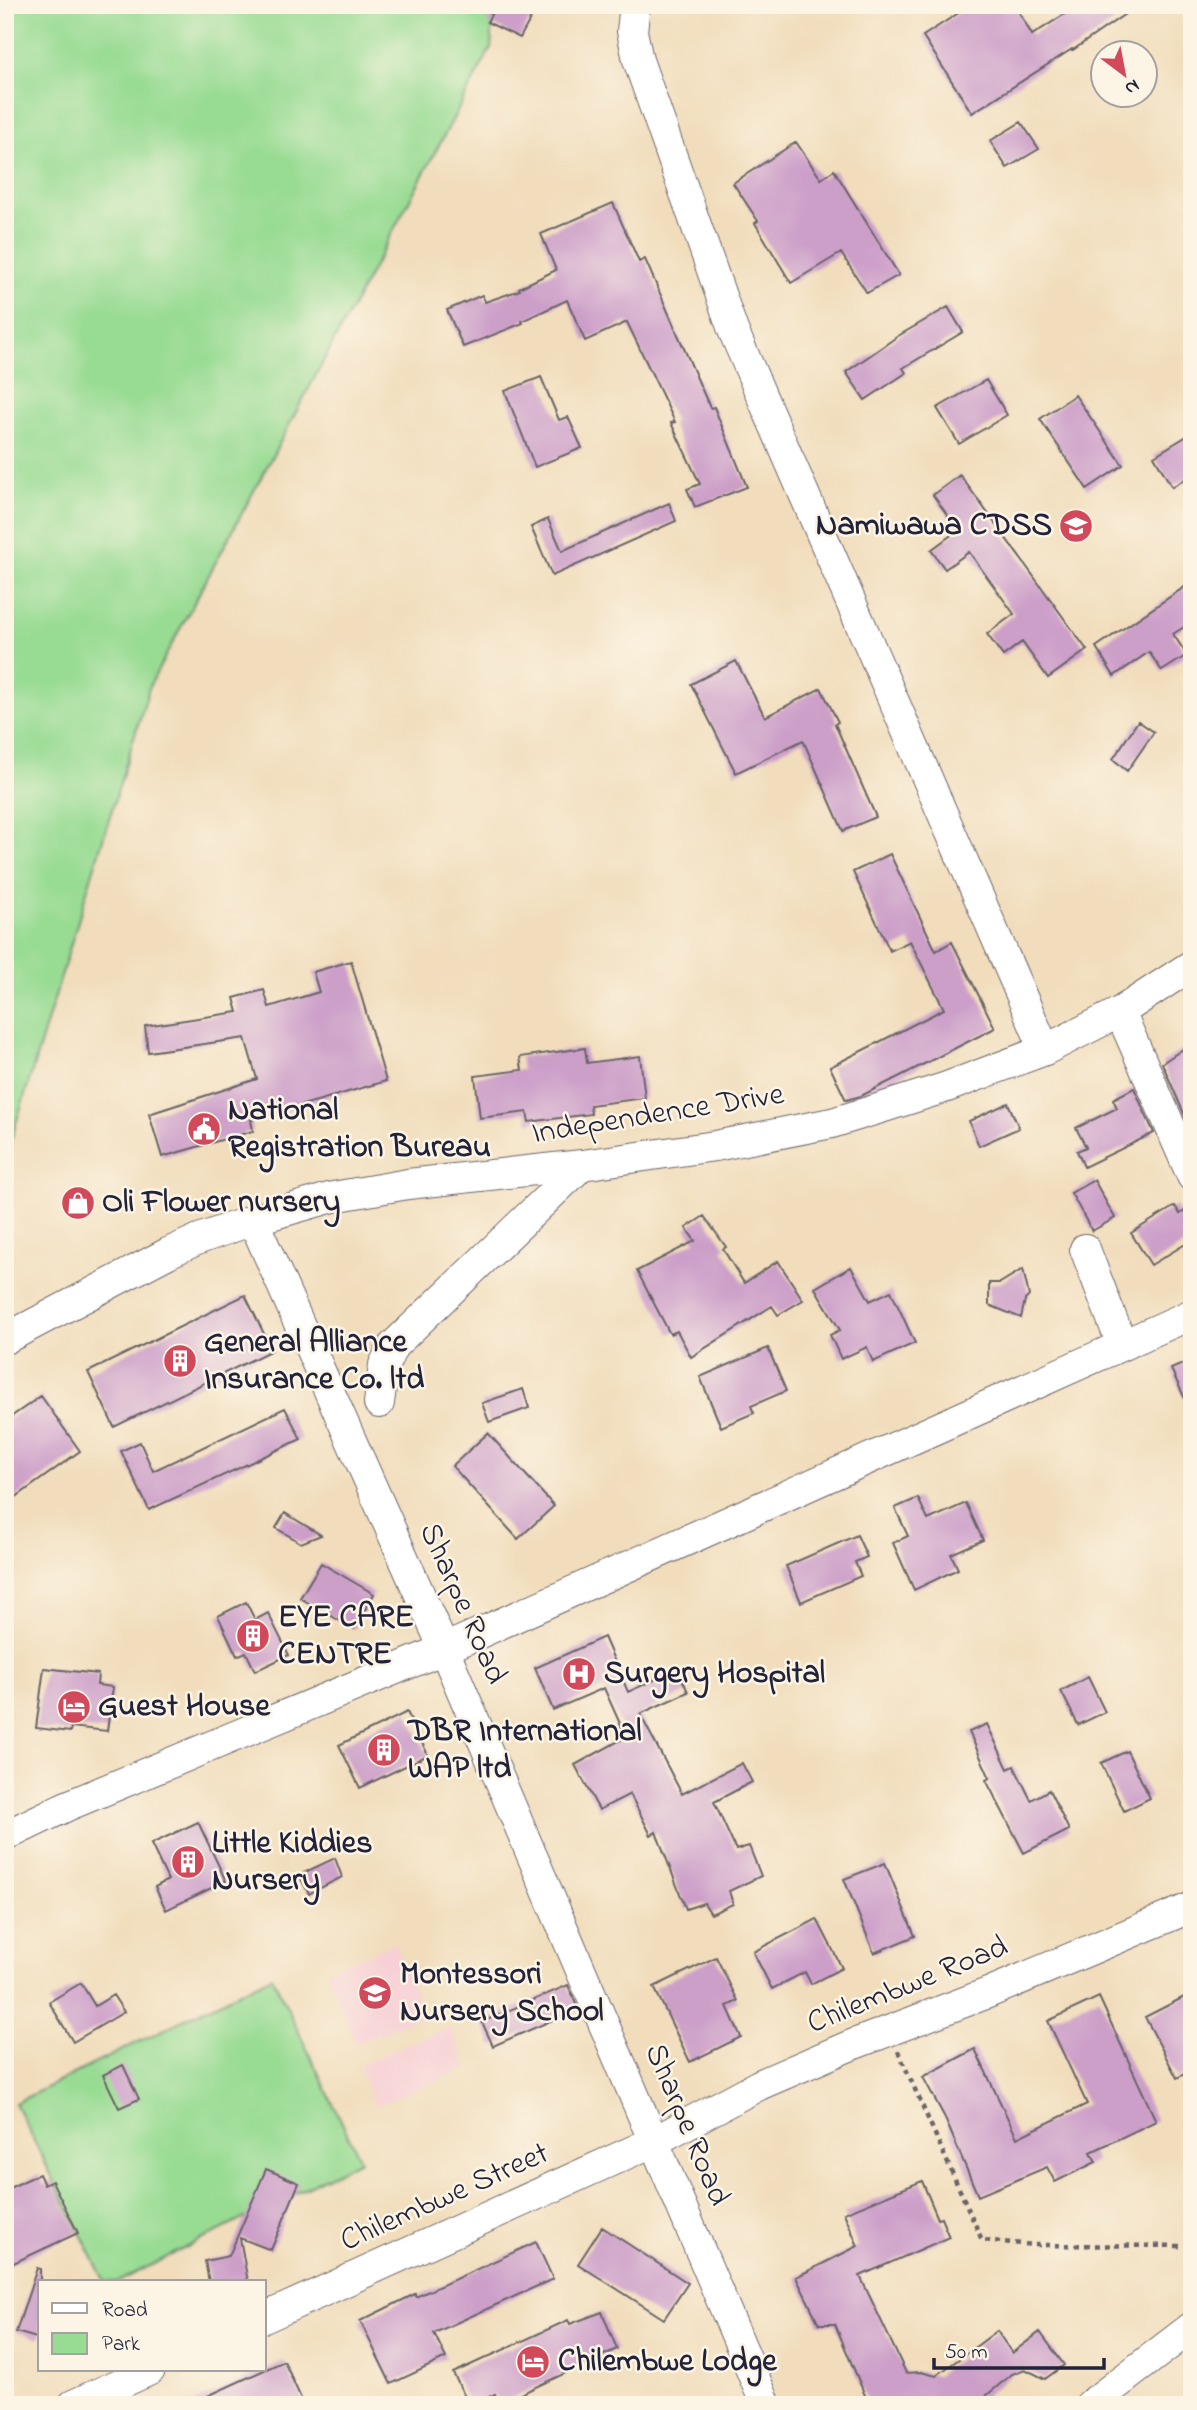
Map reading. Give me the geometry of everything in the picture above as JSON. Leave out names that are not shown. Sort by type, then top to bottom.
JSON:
[{"type":"street","points":[[635,5],[632,31],[638,60],[733,330],[1045,1050]]},
{"type":"street","name":"Independence Drive","points":[[5,1339],[168,1253],[253,1220],[333,1196],[715,1146],[832,1123],[947,1087],[1045,1050],[1120,1012],[1192,965]]},
{"type":"street","points":[[1120,1012],[1192,1176]]},
{"type":"street","points":[[379,1403],[384,1365],[393,1346],[582,1165]]},
{"type":"street","name":"Sharpe Road","points":[[253,1220],[444,1649],[766,2405]]},
{"type":"street","points":[[1085,1249],[1122,1345]]},
{"type":"street","points":[[5,1836],[67,1806],[444,1649],[1192,1314]]},
{"type":"street","name":"Chilembwe Road","points":[[655,2141],[759,2085],[1192,1907]]},
{"type":"street","name":"Chilembwe Street","points":[[266,2317],[655,2141]]},
{"type":"street","points":[[1090,2405],[1192,2327]]},
{"type":"street","points":[[73,2405],[146,2372]]},
{"type":"path","points":[[889,2031],[982,2240],[1034,2245],[1191,2246]]},
{"type":"shaded area","name":"Montessori Nursery School","points":[[395,1943],[424,2015],[356,2043],[326,1971]]},
{"type":"shaded area","name":"Montessori Nursery School","points":[[450,2027],[467,2068],[375,2106],[359,2065]]},
{"type":"green space","points":[[5,5],[494,5],[491,48],[150,685],[5,1160]]},
{"type":"green space","points":[[272,1976],[360,2160],[122,2280],[104,2280],[15,2103]]},
{"type":"building","points":[[496,5],[538,5],[520,38],[487,22]]},
{"type":"building","points":[[971,5],[1015,5],[1032,35],[1079,5],[1138,5],[1073,50],[972,113],[923,36]]},
{"type":"building","points":[[1021,122],[1039,149],[1007,168],[990,141]]},
{"type":"building","points":[[796,142],[821,179],[834,170],[899,275],[867,293],[841,253],[791,283],[755,223],[758,221],[733,183]]},
{"type":"building","points":[[613,203],[639,262],[645,259],[710,408],[714,407],[747,487],[695,507],[687,489],[700,484],[671,423],[675,422],[627,322],[585,341],[567,300],[522,321],[523,323],[463,347],[447,310],[482,295],[485,302],[520,290],[519,288],[556,270],[541,234]]},
{"type":"building","points":[[948,307],[963,332],[903,368],[906,373],[865,400],[846,372],[898,336]]},
{"type":"building","points":[[541,377],[559,420],[568,417],[582,448],[535,467],[505,391]]},
{"type":"building","points":[[986,380],[1007,415],[959,444],[937,408]]},
{"type":"building","points":[[1075,395],[1123,465],[1087,489],[1040,419]]},
{"type":"building","points":[[1192,433],[1192,475],[1172,487],[1154,456]]},
{"type":"building","points":[[960,475],[1087,650],[1048,678],[1022,642],[1003,656],[987,634],[1014,614],[969,552],[945,569],[931,550],[958,530],[933,495]]},
{"type":"building","points":[[669,503],[676,521],[552,576],[531,527],[548,519],[562,551]]},
{"type":"building","points":[[1192,582],[1192,622],[1173,634],[1187,655],[1162,671],[1149,652],[1114,676],[1096,647]]},
{"type":"building","points":[[736,661],[765,717],[821,688],[838,722],[835,724],[876,817],[843,831],[803,740],[736,773],[691,684]]},
{"type":"building","points":[[1138,721],[1154,732],[1127,771],[1113,759]]},
{"type":"building","points":[[890,854],[936,951],[952,942],[995,1028],[861,1096],[846,1100],[830,1067],[944,1009],[910,941],[890,951],[853,872]]},
{"type":"building","points":[[351,961],[386,1081],[251,1120],[253,1131],[162,1157],[149,1114],[257,1079],[245,1038],[148,1052],[145,1026],[238,1012],[234,998],[264,990],[269,1007],[319,992],[313,972]]},
{"type":"building","points":[[1192,1043],[1192,1132],[1162,1063]]},
{"type":"building","points":[[585,1048],[587,1063],[640,1056],[645,1098],[590,1105],[591,1114],[529,1122],[527,1112],[480,1118],[475,1076],[522,1070],[520,1057]]},
{"type":"building","points":[[1134,1088],[1154,1133],[1084,1167],[1077,1151],[1086,1147],[1076,1128],[1117,1108],[1113,1099]]},
{"type":"building","points":[[1008,1103],[1019,1128],[979,1146],[969,1121]]},
{"type":"building","points":[[1094,1180],[1115,1218],[1092,1231],[1071,1193]]},
{"type":"building","points":[[1175,1206],[1180,1214],[1192,1206],[1192,1240],[1151,1265],[1131,1233]]},
{"type":"building","points":[[704,1216],[726,1247],[723,1249],[744,1283],[778,1261],[803,1300],[778,1315],[772,1306],[691,1357],[677,1331],[670,1334],[637,1271],[695,1241],[686,1228]]},
{"type":"building","points":[[851,1267],[870,1301],[891,1291],[915,1343],[873,1362],[867,1347],[841,1359],[830,1335],[840,1330],[815,1288]]},
{"type":"building","points":[[1023,1269],[1029,1296],[1025,1300],[1021,1318],[989,1305],[989,1283],[1000,1283]]},
{"type":"building","name":"General Alliance Insurance Co. ltd","points":[[245,1295],[272,1350],[114,1427],[88,1372]]},
{"type":"building","points":[[768,1348],[786,1391],[751,1406],[754,1413],[721,1427],[700,1377]]},
{"type":"building","points":[[1192,1360],[1192,1414],[1171,1369]]},
{"type":"building","points":[[523,1389],[529,1408],[489,1422],[482,1403]]},
{"type":"building","points":[[41,1396],[80,1451],[5,1505],[5,1421]]},
{"type":"building","name":"General Alliance Insurance Co. ltd","points":[[285,1408],[301,1439],[149,1510],[121,1451],[140,1442],[153,1471]]},
{"type":"building","points":[[488,1433],[554,1506],[518,1539],[452,1466]]},
{"type":"building","points":[[918,1498],[928,1520],[966,1503],[983,1540],[951,1554],[958,1569],[914,1590],[893,1543],[908,1536],[895,1508]]},
{"type":"building","points":[[285,1513],[321,1535],[301,1543],[276,1528]]},
{"type":"building","points":[[857,1535],[867,1557],[855,1562],[861,1576],[801,1602],[786,1566]]},
{"type":"building","points":[[321,1563],[374,1594],[354,1629],[300,1598]]},
{"type":"building","name":"EYE CARE CENTRE","points":[[246,1602],[255,1620],[268,1613],[289,1655],[255,1671],[246,1652],[237,1656],[218,1616]]},
{"type":"building","points":[[604,1637],[628,1692],[678,1669],[688,1692],[640,1714],[682,1794],[742,1763],[752,1782],[714,1802],[736,1850],[749,1846],[761,1876],[729,1891],[733,1904],[711,1914],[704,1903],[686,1909],[656,1832],[651,1835],[630,1794],[599,1810],[575,1765],[626,1737],[604,1688],[553,1710],[535,1668]]},
{"type":"building","name":"Guest House","points":[[44,1668],[98,1674],[97,1685],[113,1687],[107,1731],[71,1727],[70,1732],[36,1728]]},
{"type":"building","points":[[1088,1677],[1105,1712],[1078,1725],[1061,1691]]},
{"type":"building","name":"DBR International WAP ltd","points":[[407,1712],[428,1755],[360,1788],[339,1745]]},
{"type":"building","points":[[987,1724],[1008,1769],[1014,1766],[1031,1800],[1049,1790],[1069,1830],[1024,1853],[986,1780],[990,1778],[969,1732]]},
{"type":"building","points":[[1127,1751],[1150,1798],[1124,1811],[1101,1763]]},
{"type":"building","name":"Little Kiddies Nursery","points":[[198,1822],[226,1881],[166,1910],[155,1887],[168,1880],[151,1844]]},
{"type":"building","points":[[335,1858],[342,1877],[309,1894],[299,1875]]},
{"type":"building","points":[[885,1863],[915,1936],[874,1953],[844,1879]]},
{"type":"building","points":[[817,1919],[842,1968],[811,1984],[805,1972],[772,1989],[753,1952]]},
{"type":"building","points":[[716,1957],[738,2001],[727,2006],[741,2037],[690,2062],[654,1987]]},
{"type":"building","points":[[81,1983],[95,2006],[113,1995],[124,2012],[73,2042],[49,2002]]},
{"type":"building","points":[[568,1985],[578,2009],[493,2046],[482,2022]]},
{"type":"building","points":[[1192,1993],[1192,2070],[1177,2078],[1145,2017]]},
{"type":"building","points":[[1099,1997],[1156,2121],[1091,2152],[1096,2162],[1055,2182],[1047,2167],[978,2196],[944,2116],[923,2077],[975,2049],[1017,2138],[1087,2104],[1048,2021]]},
{"type":"building","points":[[123,2065],[139,2099],[119,2108],[103,2075]]},
{"type":"building","points":[[266,2169],[299,2183],[271,2250],[240,2238],[248,2280],[209,2280],[205,2261],[229,2256]]},
{"type":"building","points":[[39,2174],[44,2185],[52,2181],[78,2233],[5,2267],[5,2190]]},
{"type":"building","points":[[922,2181],[949,2237],[860,2276],[906,2373],[921,2372],[936,2376],[997,2331],[1012,2353],[1040,2332],[1064,2365],[1045,2379],[1025,2369],[1012,2374],[975,2405],[869,2405],[835,2324],[819,2324],[796,2277],[858,2246],[844,2213]]},
{"type":"building","points":[[602,2227],[688,2283],[664,2319],[578,2264]]},
{"type":"building","points":[[536,2242],[553,2279],[434,2333],[446,2358],[391,2384],[360,2321],[415,2294],[416,2297]]},
{"type":"building","points":[[37,2268],[40,2269],[38,2338],[16,2332]]},
{"type":"building","name":"Chilembwe Lodge","points":[[602,2312],[617,2349],[499,2404],[495,2394],[469,2405],[453,2373],[568,2320],[570,2324]]},
{"type":"building","points":[[284,2361],[304,2405],[188,2405],[260,2372],[266,2372],[266,2369]]},
{"type":"place","name":"Namiwawa CDSS","points":[[1076,526]]},
{"type":"place","name":"National Registration Bureau","points":[[204,1129]]},
{"type":"place","name":"Oli Flower nursery","points":[[78,1203]]},
{"type":"place","name":"General Alliance Insurance Co. ltd","points":[[180,1361]]},
{"type":"place","name":"EYE CARE CENTRE","points":[[253,1636]]},
{"type":"place","name":"Surgery Hospital","points":[[579,1674]]},
{"type":"place","name":"Guest House","points":[[74,1707]]},
{"type":"place","name":"DBR International WAP ltd","points":[[384,1750]]},
{"type":"place","name":"Little Kiddies Nursery","points":[[188,1862]]},
{"type":"place","name":"Montessori Nursery School","points":[[375,1993]]},
{"type":"place","name":"Chilembwe Lodge","points":[[533,2362]]}]
